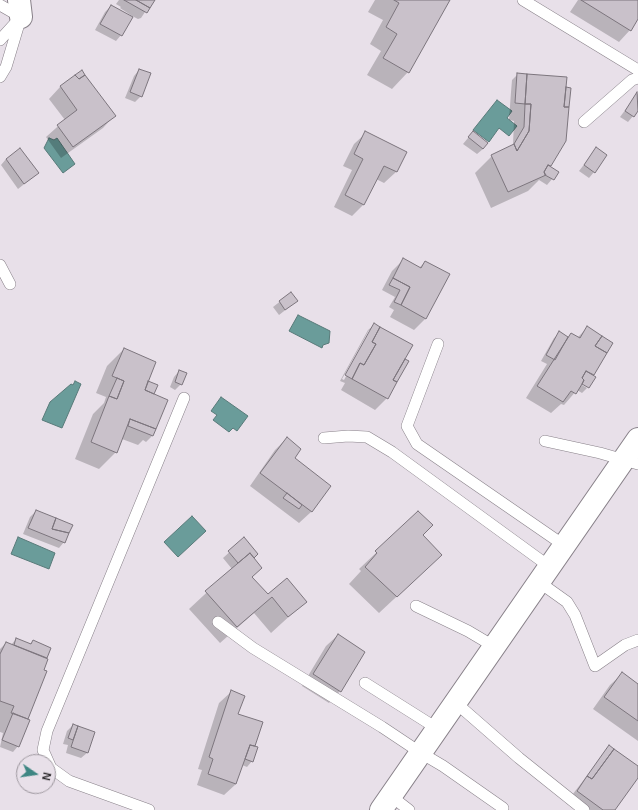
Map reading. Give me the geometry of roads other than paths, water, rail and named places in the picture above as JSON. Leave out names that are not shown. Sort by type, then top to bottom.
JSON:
[{"type":"street","points":[[386,803],[565,546],[631,462],[638,438]]},
{"type":"lane","points":[[524,0],[638,70]]},
{"type":"lane","points":[[0,5],[20,8]]},
{"type":"lane","points":[[0,40],[20,8]]},
{"type":"lane","points":[[0,77],[6,66],[20,8]]},
{"type":"lane","points":[[584,122],[632,80],[638,78]]},
{"type":"lane","points":[[0,265],[10,284]]},
{"type":"lane","points":[[438,344],[407,426],[418,444],[565,546]]},
{"type":"lane","points":[[149,810],[69,781],[51,768],[43,750],[47,731],[184,398]]},
{"type":"lane","points":[[324,438],[348,436],[367,437],[392,452],[545,575],[576,615],[595,666],[625,645],[638,640]]},
{"type":"lane","points":[[545,441],[600,452],[631,462]]},
{"type":"lane","points":[[416,606],[468,631],[495,647]]},
{"type":"lane","points":[[218,622],[253,648],[382,727],[420,753],[444,766],[503,808]]},
{"type":"lane","points":[[365,683],[438,729]]},
{"type":"lane","points":[[456,703],[519,758],[584,810]]},
{"type":"lane","points":[[386,803],[409,810]]}]
